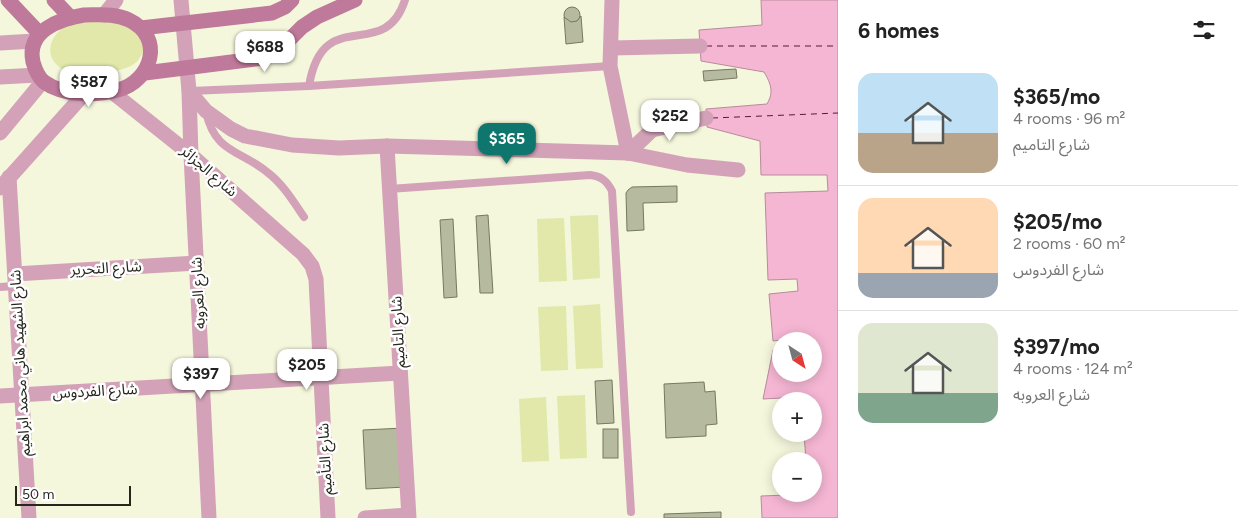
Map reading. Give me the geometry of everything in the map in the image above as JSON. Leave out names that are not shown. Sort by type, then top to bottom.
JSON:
[{"type":"main road","points":[[8,0],[37,37]]},
{"type":"main road","points":[[54,0],[71,18]]},
{"type":"main road","points":[[145,73],[263,58],[281,48],[310,21],[355,0]]},
{"type":"main road","points":[[141,28],[150,50],[145,73],[134,83],[112,92],[84,94],[67,92],[41,78],[32,58],[37,37],[56,23],[71,18],[104,15],[121,17],[141,28],[272,13],[291,1],[310,21]]},
{"type":"street","points":[[104,15],[116,0]]},
{"type":"street","points":[[181,0],[183,23]]},
{"type":"street","points":[[612,0],[610,66],[628,153]]},
{"type":"street","name":"شارع العروبه","points":[[183,23],[188,68],[196,263],[210,518]]},
{"type":"street","points":[[0,43],[37,37]]},
{"type":"street","points":[[612,48],[700,46]]},
{"type":"street","points":[[0,77],[41,78]]},
{"type":"street","points":[[0,133],[41,78]]},
{"type":"street","points":[[189,91],[206,110],[238,133],[269,142],[316,148],[387,146],[628,153],[687,165],[738,170]]},
{"type":"street","name":"شارع الجزائر","points":[[112,92],[191,154],[303,254]]},
{"type":"street","points":[[4,182],[84,94]]},
{"type":"street","points":[[628,153],[652,130],[706,118]]},
{"type":"street","name":"شارع التاميم","points":[[387,146],[408,517]]},
{"type":"street","name":"شارع الشهيد هاني محمد ابراهيم","points":[[4,182],[15,280],[29,518]]},
{"type":"street","name":"شارع التأميم","points":[[303,254],[312,266],[316,279],[328,518]]},
{"type":"street","name":"شارع التحرير","points":[[15,280],[196,263]]},
{"type":"street","name":"شارع الفردوس","points":[[0,396],[400,373]]},
{"type":"street","points":[[365,518],[408,517]]},
{"type":"lane","points":[[309,86],[315,59],[327,45],[344,37],[364,36],[385,28],[400,12],[405,0]]},
{"type":"lane","points":[[189,91],[309,86],[610,66]]},
{"type":"lane","points":[[206,110],[210,126],[218,140],[230,151],[253,162],[273,176],[304,217]]},
{"type":"lane","points":[[389,188],[590,174],[601,177],[609,186],[612,192],[631,512]]},
{"type":"lane","points":[[0,288],[15,280]]},
{"type":"green space","points":[[96,20],[131,24],[146,44],[138,60],[134,64],[120,70],[101,73],[72,73],[58,66],[50,53],[53,39],[58,32],[73,23]]},
{"type":"green space","points":[[598,215],[600,278],[573,280],[570,216]]},
{"type":"green space","points":[[564,218],[567,281],[539,282],[537,219]]},
{"type":"green space","points":[[600,304],[603,368],[576,369],[573,306]]},
{"type":"green space","points":[[566,306],[568,370],[541,371],[538,307]]},
{"type":"green space","points":[[585,395],[587,458],[560,459],[557,396]]},
{"type":"green space","points":[[546,397],[549,461],[522,462],[519,399]]},
{"type":"shaded area","points":[[761,0],[838,0],[838,518],[762,518],[761,496],[772,496],[772,502],[822,502],[822,452],[805,452],[805,442],[822,442],[822,392],[772,392],[772,399],[763,399],[772,355],[772,382],[822,382],[822,332],[772,332],[769,294],[798,291],[797,279],[768,280],[765,193],[828,191],[827,175],[761,175],[760,141],[707,127],[706,109],[767,104],[771,88],[764,72],[701,61],[699,30],[762,25]]},
{"type":"building","points":[[572,7],[580,15],[572,23],[564,15]]},
{"type":"building","points":[[581,16],[583,42],[566,44],[564,17],[571,22],[577,21]]},
{"type":"building","points":[[736,69],[737,78],[704,81],[703,71]]},
{"type":"building","points":[[677,186],[677,202],[643,203],[644,230],[627,231],[626,193],[628,190],[632,187]]},
{"type":"building","points":[[488,215],[493,293],[480,293],[476,216]]},
{"type":"building","points":[[453,219],[457,297],[444,298],[440,220]]},
{"type":"building","points":[[612,380],[614,423],[597,424],[595,381]]},
{"type":"building","points":[[704,382],[705,392],[715,391],[717,424],[706,425],[706,436],[666,438],[664,384]]},
{"type":"building","points":[[403,428],[406,487],[366,489],[363,430]]},
{"type":"building","points":[[603,429],[618,429],[618,458],[603,458]]},
{"type":"building","points":[[721,512],[721,518],[664,518],[664,514]]},
{"type":"ferry route","points":[[706,46],[838,46]]},
{"type":"ferry route","points":[[712,118],[838,113]]}]
